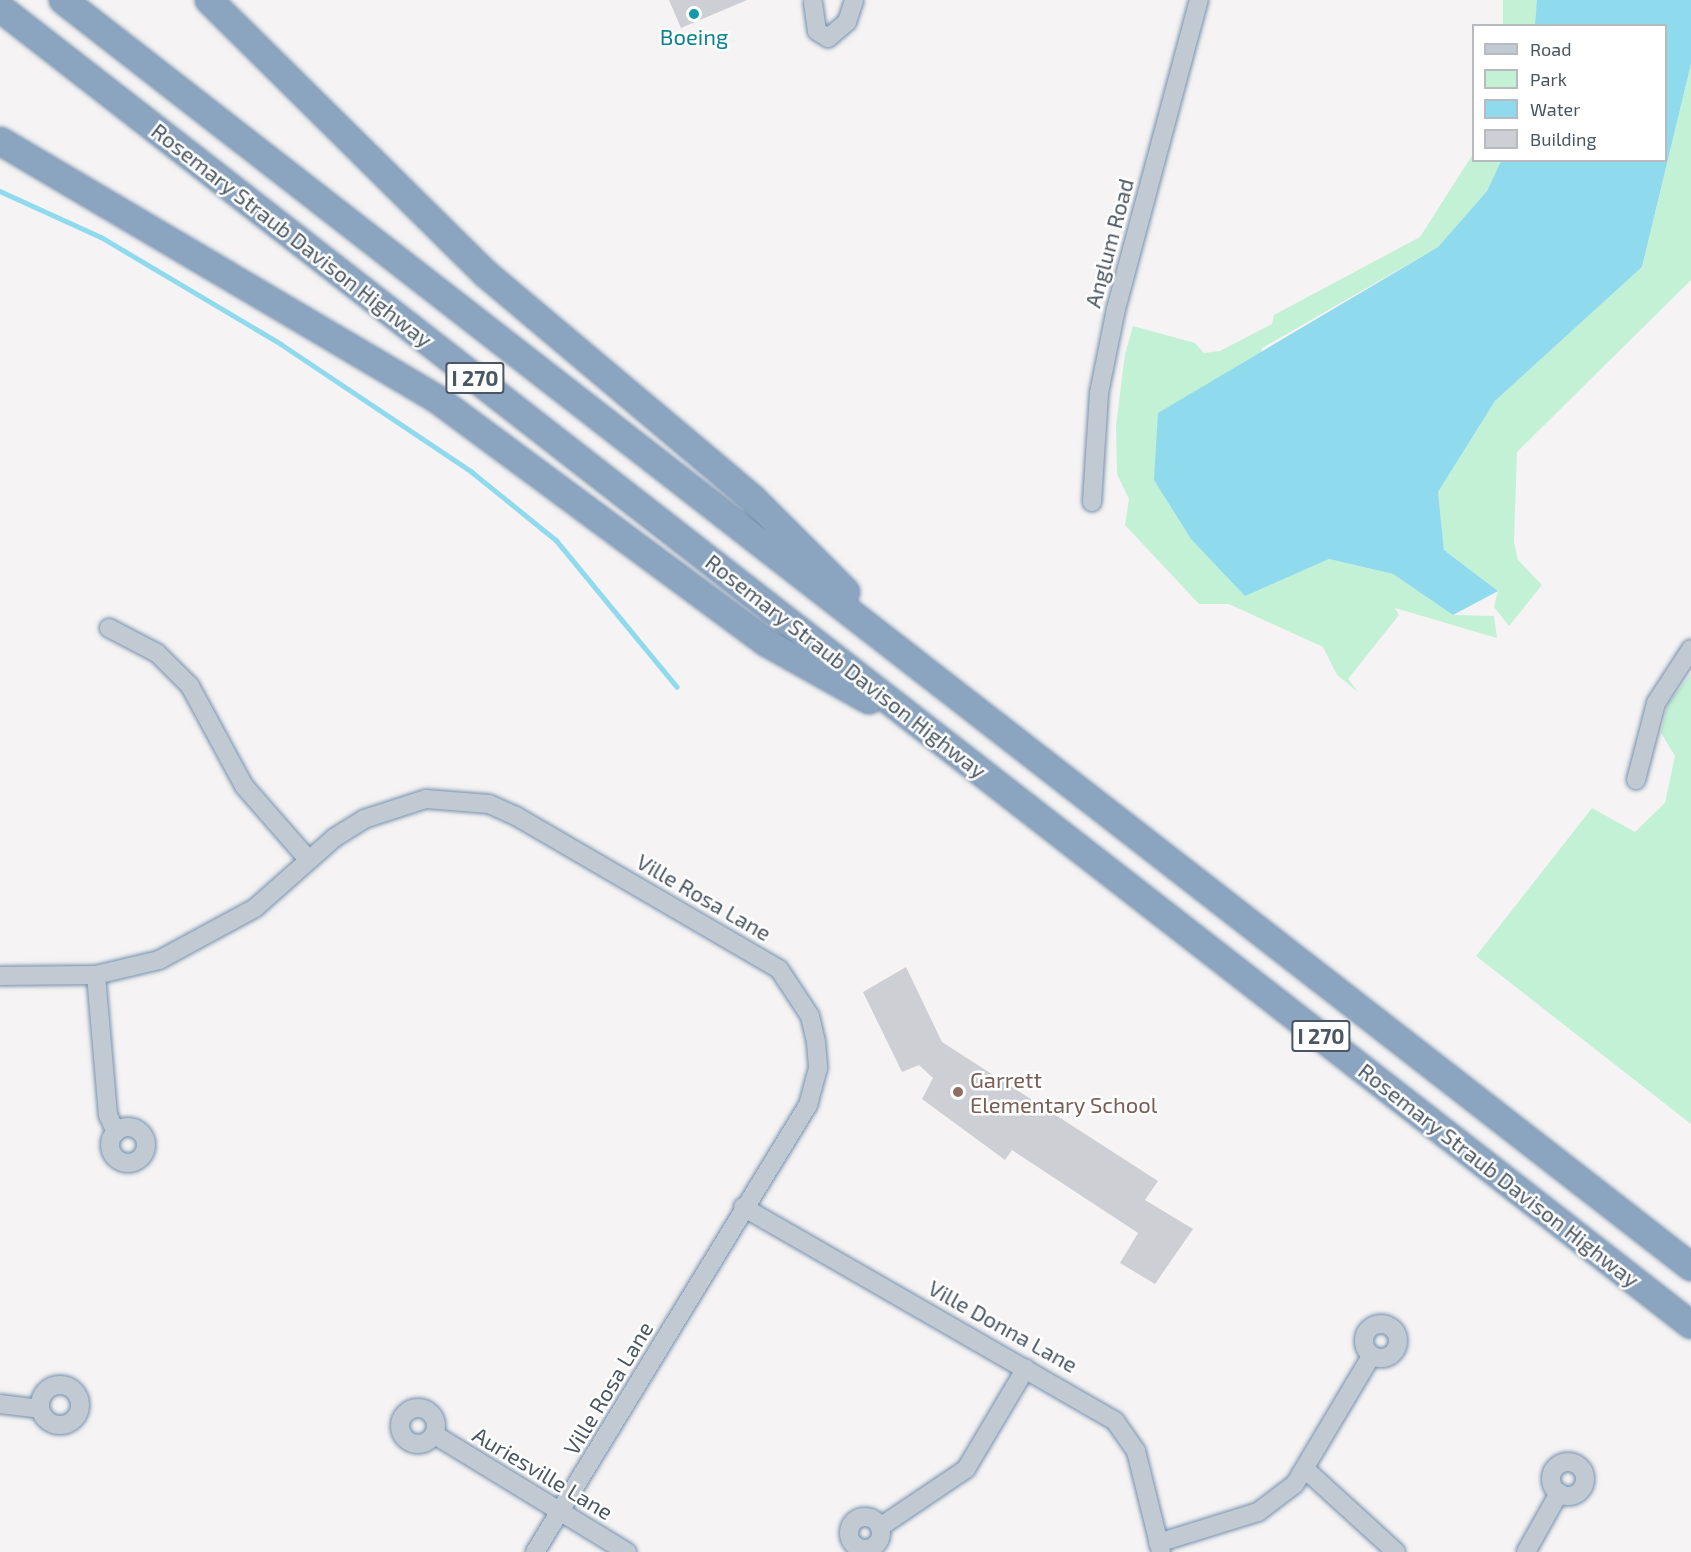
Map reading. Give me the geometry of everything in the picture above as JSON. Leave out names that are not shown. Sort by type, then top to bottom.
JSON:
[{"type":"highway","name":"Rosemary Straub Davison Highway","points":[[63,0],[1691,1267]]},
{"type":"highway","points":[[210,0],[486,274],[752,498],[923,669]]},
{"type":"highway","name":"Rosemary Straub Davison Highway","points":[[0,8],[1691,1324]]},
{"type":"highway","points":[[0,141],[386,366],[549,479],[767,643],[952,747]]},
{"type":"street","points":[[813,3],[817,31],[828,38],[847,22],[854,0]]},
{"type":"street","name":"Anglum Road","points":[[1092,502],[1099,393],[1116,309],[1199,0]]},
{"type":"street","points":[[109,628],[157,653],[189,686],[244,786],[308,860]]},
{"type":"street","points":[[1636,780],[1656,703],[1691,649]]},
{"type":"street","name":"Ville Rosa Lane","points":[[0,976],[96,975],[159,960],[213,934],[255,908],[334,838],[392,806],[426,799],[489,804],[779,969],[810,1016],[818,1068],[808,1105],[743,1207],[561,1513],[535,1552]]},
{"type":"street","points":[[96,975],[108,1115],[116,1132]]},
{"type":"street","name":"Ville Donna Lane","points":[[743,1207],[1090,1402],[1127,1434],[1160,1547]]},
{"type":"street","points":[[1160,1547],[1258,1512],[1295,1484],[1372,1355]]},
{"type":"street","points":[[880,1527],[966,1469],[1026,1368]]},
{"type":"street","points":[[0,1404],[40,1408]]},
{"type":"street","name":"Auriesville Lane","points":[[435,1435],[627,1552]]},
{"type":"street","points":[[1305,1469],[1395,1552]]},
{"type":"street","points":[[1526,1552],[1559,1493]]},
{"type":"green space","points":[[1503,0],[1537,0],[1537,24],[1503,24]]},
{"type":"green space","points":[[1691,64],[1691,280],[1517,452],[1514,542],[1518,560],[1542,585],[1509,626],[1494,607],[1498,591],[1444,550],[1438,492],[1495,401],[1642,267]]},
{"type":"green space","points":[[1472,156],[1472,162],[1501,162],[1487,191],[1438,247],[1262,348],[1245,595],[1329,559],[1393,574],[1453,615],[1494,616],[1497,638],[1395,608],[1399,615],[1348,679],[1358,692],[1337,675],[1323,647],[1229,604],[1199,604],[1125,525],[1129,499],[1117,474],[1116,426],[1125,354],[1133,326],[1195,343],[1204,353],[1220,351],[1272,324],[1274,315],[1420,237]]},
{"type":"green space","points":[[1691,674],[1691,1124],[1476,956],[1592,808],[1635,832],[1665,803],[1675,756],[1661,733],[1668,704]]},
{"type":"water","points":[[1537,0],[1691,0],[1691,64],[1642,267],[1495,401],[1438,492],[1444,550],[1498,591],[1453,615],[1393,574],[1329,559],[1245,596],[1191,539],[1154,480],[1158,413],[1438,247],[1487,191],[1501,162],[1667,162],[1667,24],[1535,24]]},
{"type":"building","name":"Boeing","points":[[669,0],[747,0],[681,28]]},
{"type":"building","name":"Garrett Elementary School","points":[[906,967],[942,1042],[1158,1181],[1145,1200],[1193,1229],[1155,1284],[1120,1263],[1138,1233],[1012,1150],[1005,1160],[922,1099],[933,1078],[919,1065],[902,1072],[863,992]]},
{"type":"waterway","points":[[0,191],[101,237],[281,344],[472,472],[556,540],[677,687]]},
{"type":"place","name":"Boeing","points":[[694,14]]},
{"type":"place","name":"Garrett Elementary School","points":[[958,1092]]}]
